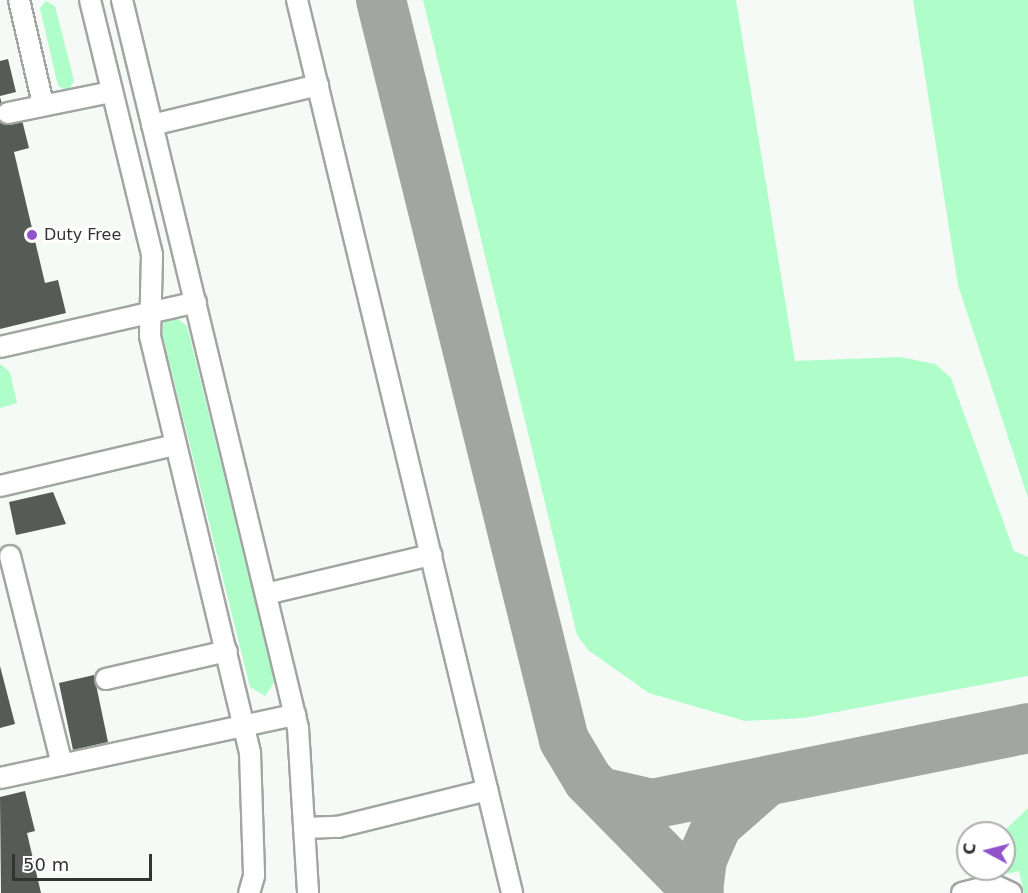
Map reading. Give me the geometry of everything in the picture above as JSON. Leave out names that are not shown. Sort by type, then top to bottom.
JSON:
[{"type":"lane","points":[[19,0],[43,104]]},
{"type":"lane","points":[[90,0],[152,255],[150,336],[245,725],[254,876],[249,893]]},
{"type":"lane","points":[[122,0],[295,715],[308,893]]},
{"type":"lane","points":[[297,0],[512,893]]},
{"type":"lane","points":[[152,125],[318,85]]},
{"type":"lane","points":[[8,113],[43,104],[111,92]]},
{"type":"lane","points":[[0,346],[196,302]]},
{"type":"lane","points":[[0,486],[175,445]]},
{"type":"lane","points":[[266,594],[431,555]]},
{"type":"lane","points":[[10,556],[62,765]]},
{"type":"lane","points":[[106,679],[227,651]]},
{"type":"lane","points":[[0,778],[295,715]]},
{"type":"lane","points":[[304,828],[338,826],[487,790]]},
{"type":"lane","points":[[962,893],[994,885],[1011,893]]},
{"type":"green space","points":[[423,0],[736,0],[795,361],[900,357],[935,364],[951,378],[1014,551],[1028,557],[1028,676],[804,718],[745,721],[649,693],[588,650],[577,635]]},
{"type":"green space","points":[[913,0],[1028,0],[1028,498],[958,285]]},
{"type":"green space","points":[[46,1],[55,6],[74,81],[68,91],[58,86],[40,8]]},
{"type":"green space","points":[[175,317],[187,326],[275,681],[265,696],[250,687],[162,333],[164,321]]},
{"type":"green space","points":[[0,364],[10,372],[17,403],[0,408]]},
{"type":"green space","points":[[1028,808],[1028,893],[1024,893],[1019,871],[1016,872],[1014,821]]},
{"type":"building","points":[[8,59],[16,92],[0,96],[0,61]]},
{"type":"building","points":[[0,97],[6,120],[21,116],[29,148],[14,152],[45,283],[58,280],[66,313],[0,329]]},
{"type":"building","points":[[53,492],[66,524],[16,535],[9,502]]},
{"type":"building","points":[[0,666],[15,724],[0,728]]},
{"type":"building","points":[[94,675],[108,742],[73,750],[59,683]]},
{"type":"building","points":[[25,791],[35,831],[27,833],[41,893],[1,893],[0,797]]},
{"type":"taxiway","points":[[381,0],[564,740],[588,780],[699,893]]},
{"type":"taxiway","points":[[600,792],[652,804],[1028,728]]},
{"type":"taxiway","points":[[698,891],[702,859],[717,825],[767,781]]},
{"type":"place","name":"Duty Free","points":[[32,235]]}]
